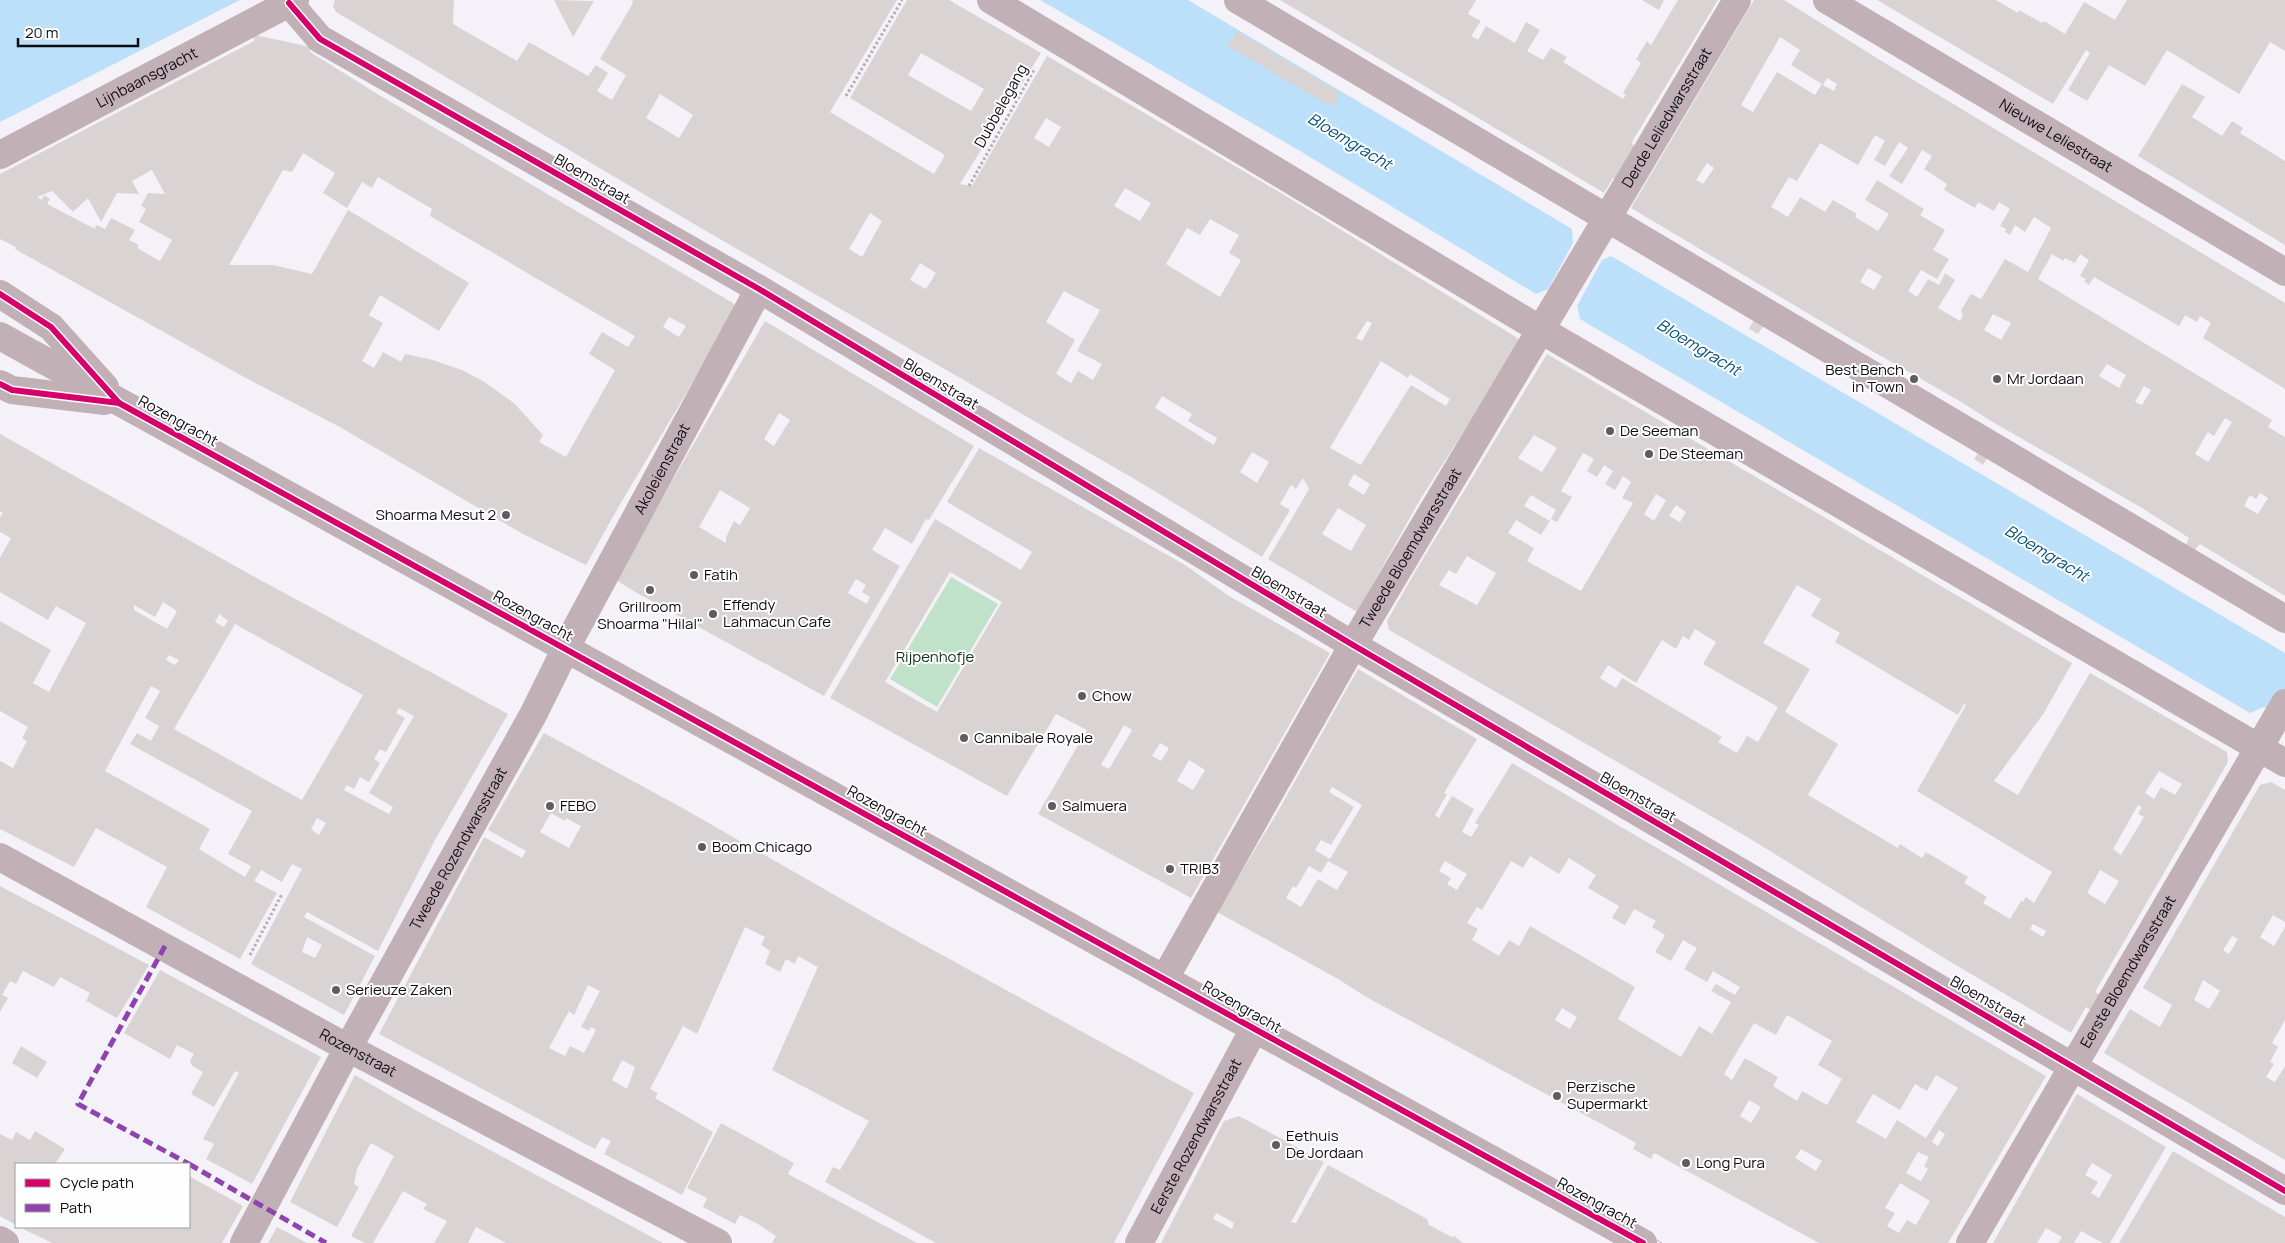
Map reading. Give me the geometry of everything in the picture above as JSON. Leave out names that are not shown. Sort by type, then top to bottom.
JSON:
[{"type":"street","points":[[991,0],[1540,330],[2264,737],[2285,763]]},
{"type":"street","points":[[1238,0],[1602,227],[2285,619]]},
{"type":"street","name":"Derde Leliedwarsstraat","points":[[1557,303],[1737,0]]},
{"type":"street","name":"Nieuwe Leliestraat","points":[[1827,0],[2285,272]]},
{"type":"street","name":"Lijnbaansgracht","points":[[0,155],[292,2]]},
{"type":"street","name":"Bloemstraat","points":[[292,2],[320,39],[759,289],[1353,645],[2073,1065],[2285,1191]]},
{"type":"street","name":"Akoleienstraat","points":[[566,649],[759,289]]},
{"type":"street","name":"Rozengracht","points":[[0,294],[51,327],[119,404]]},
{"type":"street","name":"Tweede Bloemdwarsstraat","points":[[1165,978],[1353,645],[1557,303]]},
{"type":"street","name":"Rozengracht","points":[[0,336],[119,404],[1165,978],[1643,1243]]},
{"type":"street","name":"Rozengracht","points":[[0,384],[12,390],[119,404]]},
{"type":"street","name":"Tweede Rozendwarsstraat","points":[[244,1243],[348,1048],[534,713],[566,649]]},
{"type":"street","name":"Eerste Bloemdwarsstraat","points":[[1970,1243],[2285,704]]},
{"type":"street","name":"Rozenstraat","points":[[0,857],[348,1048],[718,1243]]},
{"type":"street","name":"Eerste Rozendwarsstraat","points":[[1139,1243],[1254,1029]]},
{"type":"street","points":[[0,1240],[5,1243]]},
{"type":"path","points":[[846,96],[902,0]]},
{"type":"path","points":[[234,984],[282,894]]},
{"type":"green space","name":"Rijpenhofje","points":[[951,577],[998,604],[937,707],[890,679]]},
{"type":"water","points":[[0,0],[240,0],[0,122]]},
{"type":"water","name":"Bloemgracht","points":[[1040,0],[1188,0],[1572,229],[1573,243],[1602,260],[1611,256],[2285,653],[2285,720],[2264,707],[2250,713],[1580,319],[1577,306],[1548,289],[1536,294],[1300,151]]},
{"type":"pier","points":[[1573,243],[1602,260],[1577,306],[1548,289]]},
{"type":"building","points":[[335,0],[454,0],[453,24],[517,61],[529,42],[588,76],[596,65],[608,73],[597,91],[612,100],[626,75],[600,59],[633,3],[632,0],[897,0],[830,112],[934,174],[945,155],[850,98],[907,0],[949,0],[1041,53],[960,184],[972,186],[1047,56],[1281,193],[1519,339],[1489,392],[1421,498],[1357,612],[1268,559],[1309,489],[1303,478],[1296,489],[1291,485],[1280,504],[1290,510],[1262,557],[1143,484],[694,224],[336,12],[333,6]],"holes":[[[921,53],[984,89],[971,111],[908,75]],[[660,94],[693,115],[679,138],[646,118]],[[1046,118],[1061,127],[1049,147],[1034,138]],[[1125,188],[1151,203],[1140,221],[1114,206]],[[870,213],[882,221],[862,257],[849,249]],[[1210,219],[1239,235],[1229,253],[1241,260],[1220,297],[1166,264],[1187,228],[1200,235]],[[920,263],[936,273],[926,289],[910,280]],[[1064,291],[1100,310],[1077,351],[1102,364],[1093,380],[1078,371],[1071,383],[1056,374],[1075,340],[1046,322]],[[1367,321],[1372,323],[1362,341],[1356,338]],[[1381,361],[1408,378],[1410,374],[1450,399],[1446,406],[1411,385],[1361,465],[1330,448]],[[1162,396],[1192,414],[1188,421],[1217,438],[1214,445],[1155,408]],[[1252,452],[1269,462],[1257,483],[1240,472]],[[1354,474],[1370,484],[1364,495],[1348,485]],[[1338,508],[1366,525],[1351,551],[1322,534]]]},
{"type":"building","points":[[554,0],[594,1],[573,37]]},
{"type":"building","points":[[1280,0],[1476,0],[1468,14],[1481,21],[1471,36],[1478,40],[1486,26],[1515,43],[1526,22],[1540,30],[1527,51],[1543,60],[1551,48],[1567,57],[1563,62],[1623,99],[1626,95],[1623,93],[1641,63],[1636,59],[1647,41],[1651,45],[1678,0],[1718,0],[1633,140],[1632,144],[1638,148],[1617,181],[1613,178],[1604,193]]},
{"type":"building","points":[[1642,0],[1664,0],[1659,10]]},
{"type":"building","points":[[1754,0],[1784,0],[1880,60],[2285,303],[2285,389],[2203,338],[2211,323],[2200,316],[2197,322],[2185,315],[2179,326],[2094,277],[2089,285],[2084,281],[2086,279],[2080,276],[2089,260],[2080,254],[2075,263],[2065,258],[2063,261],[2052,254],[2038,279],[2272,420],[2268,427],[2285,437],[2285,596],[2200,544],[2195,550],[2186,544],[2189,538],[2142,508],[1846,336],[1631,208]],"holes":[[[1780,37],[1800,50],[1791,65],[1822,84],[1815,95],[1777,72],[1753,112],[1741,105]],[[1827,78],[1837,84],[1834,91],[1823,85]],[[1875,135],[1885,141],[1874,160],[1885,166],[1899,142],[1908,148],[1889,176],[1902,184],[1922,150],[1932,156],[1924,169],[1947,184],[1944,190],[1975,208],[1978,202],[1994,211],[1999,202],[2010,209],[2000,226],[2006,229],[2005,232],[2010,235],[2015,225],[2025,232],[2034,217],[2051,228],[2028,272],[2005,259],[1981,299],[1971,294],[1961,310],[1963,315],[1960,321],[1938,308],[1955,280],[1945,273],[1939,285],[1928,279],[1917,297],[1908,291],[1921,270],[1937,279],[1949,259],[1933,250],[1945,230],[1920,215],[1924,209],[1877,180],[1865,200],[1889,214],[1878,231],[1855,217],[1857,214],[1833,200],[1825,212],[1800,197],[1788,217],[1771,207],[1789,177],[1797,181],[1820,143],[1858,165]],[[1707,163],[1714,168],[1703,184],[1696,180]],[[1868,268],[1882,276],[1874,290],[1860,282]],[[1993,314],[2011,323],[2001,340],[1984,330]],[[2107,364],[2126,375],[2119,388],[2099,376]],[[2144,386],[2151,390],[2142,405],[2135,402]],[[2225,418],[2232,422],[2208,462],[2195,454],[2208,432],[2214,436]],[[2260,493],[2268,498],[2258,514],[2244,506],[2250,495],[2256,499]]]},
{"type":"building","points":[[1877,0],[1996,0],[2018,13],[2019,10],[2042,23],[2044,21],[2065,34],[2084,2],[2115,20],[2127,0],[2285,0],[2285,51],[2270,42],[2239,94],[2167,50],[2145,86],[2109,65],[2087,101],[2068,90],[2090,53],[2086,50],[2053,104]]},
{"type":"building","points":[[1237,31],[1336,90],[1339,94],[1337,103],[1328,105],[1228,46]]},
{"type":"building","points":[[255,35],[311,47],[310,52],[379,95],[733,303],[735,307],[734,313],[586,565],[523,534],[338,426],[244,377],[0,239],[0,174],[254,41]],"holes":[[[303,153],[335,173],[323,193],[347,208],[362,182],[372,188],[378,177],[432,209],[430,216],[635,336],[628,347],[602,332],[589,354],[615,370],[566,457],[539,442],[543,435],[514,403],[483,381],[462,370],[433,360],[405,354],[401,362],[383,352],[374,368],[362,361],[383,323],[369,315],[380,295],[439,331],[469,283],[348,210],[312,274],[273,265],[229,265],[283,170],[292,172]],[[152,170],[165,194],[148,193],[141,206],[146,209],[139,222],[172,240],[160,261],[137,248],[139,245],[129,240],[135,230],[111,218],[105,229],[96,225],[95,229],[47,204],[50,199],[44,195],[42,200],[37,197],[52,191],[73,212],[88,198],[101,222],[117,193],[139,194],[132,181]],[[669,317],[686,326],[679,337],[663,327]]]},
{"type":"building","points":[[2182,84],[2205,97],[2192,117],[2222,136],[2232,121],[2243,128],[2240,133],[2285,161],[2285,245],[2138,156]]},
{"type":"building","points":[[1754,320],[1764,325],[1758,334],[1749,329]]},
{"type":"building","points":[[765,321],[974,446],[929,520],[926,519],[912,544],[885,528],[872,550],[900,566],[824,696],[637,593],[619,582],[617,576]],"holes":[[[779,413],[790,420],[774,446],[764,439]],[[720,490],[750,508],[740,525],[734,521],[726,537],[726,543],[699,527]],[[856,579],[866,585],[862,592],[870,597],[867,604],[848,593]]]},
{"type":"building","points":[[1547,354],[2072,663],[2044,713],[1994,781],[2018,795],[2090,673],[2227,752],[2228,762],[2095,992],[2100,995],[2091,1010],[2086,1007],[2071,1033],[1949,961],[1747,837],[1389,630],[1387,621]],"holes":[[[1534,435],[1557,448],[1542,472],[1518,458]],[[1583,453],[1594,459],[1587,471],[1597,477],[1604,465],[1613,471],[1605,484],[1615,490],[1623,476],[1631,482],[1622,498],[1633,503],[1581,591],[1527,561],[1534,548],[1508,533],[1516,520],[1541,535],[1550,521],[1524,506],[1531,495],[1556,510],[1551,519],[1557,522],[1572,497],[1561,491]],[[1656,494],[1666,500],[1654,521],[1644,514]],[[1676,505],[1686,512],[1680,522],[1669,516]],[[1467,556],[1496,573],[1477,605],[1439,585],[1449,570],[1456,574]],[[1797,585],[1821,599],[1811,616],[1840,633],[1835,642],[1958,715],[1964,704],[1966,705],[1917,791],[2052,872],[2034,903],[2026,897],[2023,902],[2021,901],[2010,919],[1983,903],[1987,897],[1964,883],[1968,877],[1926,852],[1922,858],[1900,844],[1898,848],[1808,795],[1838,744],[1785,712],[1810,669],[1763,643]],[[1695,629],[1716,642],[1703,664],[1778,707],[1758,742],[1747,736],[1737,753],[1718,742],[1722,737],[1622,678],[1616,688],[1600,678],[1608,665],[1636,683],[1662,640],[1676,649],[1683,636],[1689,640]],[[2159,771],[2182,784],[2175,795],[2161,787],[2154,799],[2145,793]],[[2138,805],[2142,807],[2138,814],[2144,817],[2121,855],[2113,849]],[[2100,870],[2119,881],[2105,904],[2087,893]],[[2033,924],[2046,931],[2043,937],[2030,929]]]},
{"type":"building","points":[[0,434],[251,575],[508,714],[435,840],[378,951],[307,912],[304,917],[375,956],[344,1015],[251,964],[302,869],[292,864],[282,882],[261,870],[254,881],[277,893],[240,959],[146,907],[167,867],[96,828],[74,867],[0,829],[0,761],[13,768],[27,741],[22,738],[28,727],[0,711],[0,621],[51,650],[33,683],[49,692],[86,623],[56,606],[48,620],[0,592],[0,558],[11,538],[0,532],[0,518],[3,513],[0,511]],"holes":[[[163,602],[177,611],[167,629],[134,610],[134,605],[155,617]],[[219,614],[228,621],[224,627],[215,622]],[[235,624],[363,695],[302,800],[174,729]],[[169,655],[179,660],[175,665],[166,660]],[[151,686],[160,691],[145,718],[159,726],[151,741],[137,733],[130,744],[252,811],[228,854],[251,866],[245,877],[199,849],[210,829],[105,771]],[[399,708],[414,716],[369,793],[393,807],[389,814],[344,790],[347,785],[354,789],[360,777],[369,782],[380,763],[374,759],[380,749],[386,752],[405,718],[396,713]],[[317,818],[326,823],[319,835],[311,829]],[[307,937],[322,945],[315,958],[302,952]]]},
{"type":"building","points":[[979,448],[1185,565],[1229,596],[1330,653],[1191,898],[1038,814],[1087,730],[1056,714],[1007,796],[830,698],[935,519],[1021,570],[1032,552],[947,502]],"holes":[[[950,572],[1002,602],[937,712],[885,682]],[[1124,725],[1132,730],[1109,769],[1101,765]],[[1160,743],[1169,748],[1161,761],[1152,756]],[[1189,760],[1205,770],[1193,790],[1177,781]]]},
{"type":"building","points":[[1979,452],[1987,458],[1983,465],[1974,459]]},
{"type":"building","points":[[1358,669],[1477,739],[1444,793],[1447,794],[1435,815],[1439,818],[1452,796],[1474,809],[1462,832],[1471,837],[1479,825],[1475,823],[1512,763],[2046,1076],[1948,1243],[1819,1243],[1654,1153],[1651,1159],[1633,1149],[1636,1143],[1368,998],[1338,979],[1217,912],[1277,813]],"holes":[[[1332,787],[1362,805],[1330,859],[1315,850],[1321,840],[1331,845],[1354,807],[1329,792]],[[1530,856],[1559,874],[1569,858],[1596,875],[1588,888],[1619,906],[1612,918],[1625,925],[1634,909],[1656,921],[1652,927],[1665,935],[1655,952],[1671,961],[1683,940],[1697,948],[1684,969],[1707,982],[1713,971],[1740,987],[1735,995],[1716,984],[1711,991],[1731,1002],[1712,1034],[1699,1026],[1681,1057],[1618,1019],[1635,987],[1530,926],[1519,946],[1509,940],[1499,956],[1472,940],[1478,929],[1467,923],[1477,907],[1482,910],[1511,861],[1523,868]],[[1328,861],[1348,872],[1337,890],[1318,879],[1301,907],[1286,898],[1293,886],[1296,888],[1309,866],[1321,873]],[[1445,861],[1467,874],[1457,890],[1447,884],[1451,878],[1439,871]],[[1562,1008],[1577,1017],[1570,1029],[1555,1020]],[[1787,1015],[1832,1041],[1818,1065],[1842,1079],[1827,1105],[1802,1091],[1797,1101],[1773,1086],[1778,1077],[1745,1058],[1732,1080],[1724,1074],[1754,1023],[1776,1035]],[[1936,1075],[1958,1088],[1926,1138],[1897,1120],[1886,1139],[1856,1122],[1873,1094],[1900,1110],[1915,1084],[1927,1091]],[[1749,1100],[1761,1107],[1751,1123],[1740,1116]],[[1939,1130],[1945,1134],[1938,1146],[1932,1142]],[[1801,1149],[1822,1161],[1816,1171],[1795,1158]],[[1918,1152],[1929,1157],[1924,1166],[1928,1169],[1921,1181],[1906,1173]],[[1900,1183],[1930,1201],[1916,1225],[1907,1220],[1899,1233],[1887,1226],[1895,1213],[1885,1208]]]},
{"type":"building","points":[[544,733],[679,806],[880,921],[1194,1093],[1114,1243],[936,1243],[825,1182],[833,1167],[840,1170],[869,1121],[772,1070],[818,967],[798,956],[795,964],[786,959],[780,972],[765,964],[770,951],[761,945],[765,937],[745,927],[697,1034],[683,1026],[650,1089],[658,1093],[655,1098],[713,1132],[682,1195],[604,1154],[611,1141],[602,1137],[595,1149],[379,1034],[484,837],[522,858],[526,851],[488,830]],"holes":[[[551,813],[565,821],[566,818],[581,826],[569,848],[540,832]],[[588,985],[600,991],[581,1027],[589,1031],[591,1027],[596,1030],[584,1053],[570,1046],[565,1056],[549,1048],[569,1011],[574,1015]],[[622,1060],[635,1067],[627,1089],[612,1080]]]},
{"type":"building","points":[[2271,782],[2285,790],[2285,922],[2273,915],[2260,937],[2274,946],[2285,927],[2285,1020],[2272,1043],[2278,1047],[2270,1062],[2274,1064],[2266,1077],[2275,1082],[2285,1066],[2285,1160],[2104,1053],[2130,1009],[2160,1027],[2172,1005],[2143,988],[2260,785]],"holes":[[[2232,936],[2238,939],[2229,954],[2223,950]],[[2203,980],[2220,991],[2209,1009],[2194,1000]]]},
{"type":"building","points":[[0,886],[149,965],[117,1018],[86,1001],[90,993],[60,977],[54,987],[23,971],[16,984],[10,981],[2,995],[8,998],[0,1012]]},
{"type":"building","points":[[160,970],[321,1057],[252,1184],[206,1159],[214,1144],[203,1139],[239,1073],[235,1071],[214,1107],[191,1094],[203,1072],[192,1066],[190,1061],[194,1054],[177,1045],[170,1059],[124,1033]]},
{"type":"building","points":[[21,1046],[47,1062],[37,1078],[12,1063]]},
{"type":"building","points":[[355,1075],[419,1112],[663,1243],[506,1243],[476,1227],[468,1243],[434,1243],[447,1221],[423,1209],[427,1204],[403,1191],[373,1243],[365,1243],[351,1236],[394,1156],[371,1143],[357,1169],[354,1184],[359,1187],[337,1227],[290,1202]]},
{"type":"building","points":[[2077,1094],[2166,1147],[2110,1243],[2103,1243],[2081,1231],[2074,1243],[2058,1243],[2062,1237],[2046,1228],[2037,1243],[1993,1243]],"holes":[[[2092,1163],[2112,1175],[2099,1198],[2091,1193],[2098,1182],[2085,1175]]]},
{"type":"building","points":[[1239,1116],[1324,1162],[1291,1222],[1296,1223],[1328,1165],[1427,1219],[1429,1225],[1452,1237],[1454,1236],[1463,1243],[1161,1243],[1224,1121]],"holes":[[[1216,1213],[1234,1223],[1232,1229],[1213,1219]]]},
{"type":"building","points":[[721,1123],[794,1163],[788,1174],[917,1243],[772,1243],[776,1236],[758,1224],[740,1215],[735,1224],[703,1207],[707,1198],[687,1188]]},
{"type":"building","points":[[35,1131],[65,1149],[56,1163],[15,1163],[15,1224],[0,1216],[0,1134],[12,1140],[16,1132],[30,1140]]},
{"type":"building","points":[[2173,1151],[2285,1217],[2285,1243],[2119,1243]]},
{"type":"building","points":[[190,1177],[243,1206],[222,1243],[52,1243],[21,1228],[190,1228]]},
{"type":"building","points":[[277,1227],[307,1243],[268,1243]]},
{"type":"tram line","points":[[0,326],[1662,1243]]},
{"type":"tram line","points":[[0,346],[1628,1243]]},
{"type":"marked path","points":[[165,946],[78,1104],[187,1163]]},
{"type":"marked path","points":[[190,1165],[326,1243]]},
{"type":"cycle path","points":[[289,3],[320,39],[759,289],[1353,645],[2285,1191]]},
{"type":"cycle path","points":[[0,294],[51,327],[119,403],[1643,1243]]},
{"type":"cycle path","points":[[0,384],[12,390],[119,403]]},
{"type":"place","name":"Best Bench in Town","points":[[1914,379]]},
{"type":"place","name":"Mr Jordaan","points":[[1997,379]]},
{"type":"place","name":"De Seeman","points":[[1610,431]]},
{"type":"place","name":"De Steeman","points":[[1649,454]]},
{"type":"place","name":"Shoarma Mesut 2","points":[[506,515]]},
{"type":"place","name":"Fatih","points":[[694,575]]},
{"type":"place","name":"Grillroom Shoarma \"Hilal\"","points":[[650,590]]},
{"type":"place","name":"Effendy Lahmacun Cafe","points":[[713,614]]},
{"type":"place","name":"Chow","points":[[1082,696]]},
{"type":"place","name":"Cannibale Royale","points":[[964,738]]},
{"type":"place","name":"FEBO","points":[[550,806]]},
{"type":"place","name":"Salmuera","points":[[1052,806]]},
{"type":"place","name":"Boom Chicago","points":[[702,847]]},
{"type":"place","name":"TRIB3","points":[[1170,869]]},
{"type":"place","name":"Serieuze Zaken","points":[[336,990]]},
{"type":"place","name":"Perzische Supermarkt","points":[[1557,1096]]},
{"type":"place","name":"Eethuis De Jordaan","points":[[1276,1145]]},
{"type":"place","name":"Long Pura","points":[[1686,1163]]}]
